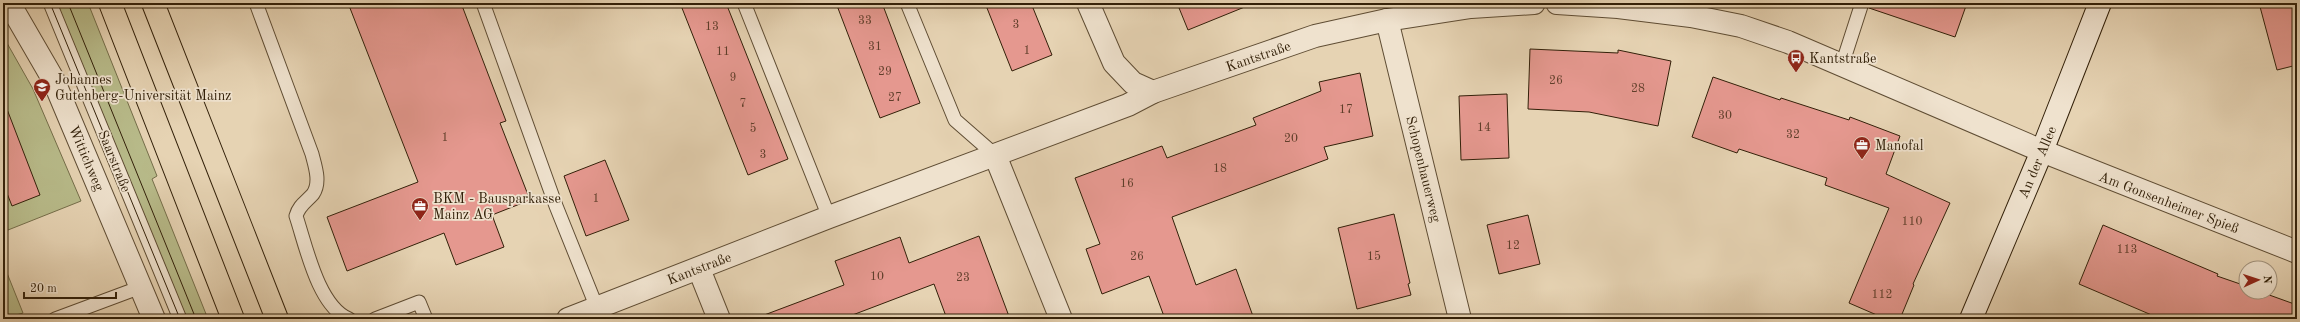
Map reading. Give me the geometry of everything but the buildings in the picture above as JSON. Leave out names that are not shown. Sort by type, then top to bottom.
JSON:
[{"type":"highway","points":[[110,3],[233,319]]},
{"type":"highway","points":[[153,3],[277,319]]},
{"type":"street","name":"Wittichweg","points":[[9,3],[53,79],[154,319]]},
{"type":"street","points":[[1088,3],[1114,63],[1133,83],[1153,92]]},
{"type":"street","name":"Kantstraße","points":[[568,319],[829,217],[1128,105],[1153,92],[1315,36],[1387,20],[1470,5],[1534,3]]},
{"type":"street","points":[[1557,3],[1626,8],[1692,16],[1741,26],[1788,42],[2042,152]]},
{"type":"street","name":"An der Allee","points":[[1971,319],[2042,152],[2100,3]]},
{"type":"street","name":"Schopenhauerweg","points":[[1387,20],[1460,319]]},
{"type":"street","name":"Am Gonsenheimer Spieß","points":[[2042,152],[2297,252]]},
{"type":"street","points":[[995,155],[1061,319]]},
{"type":"street","points":[[699,269],[719,319]]},
{"type":"lane","name":"Saarstraße","points":[[50,3],[180,319]]},
{"type":"lane","points":[[256,3],[312,154],[318,176],[314,193],[298,208],[296,216],[321,290],[342,316],[350,319]]},
{"type":"lane","points":[[483,3],[556,206],[597,308]]},
{"type":"lane","points":[[744,3],[829,217]]},
{"type":"lane","points":[[907,3],[955,120],[995,155]]},
{"type":"lane","points":[[1842,65],[1862,3]]},
{"type":"lane","points":[[55,319],[141,287]]},
{"type":"lane","points":[[375,319],[419,302],[426,319]]},
{"type":"green space","points":[[57,3],[88,3],[157,176],[152,179],[208,319],[187,319]]},
{"type":"green space","points":[[3,36],[33,89],[81,201],[3,232]]},
{"type":"green space","points":[[3,263],[23,313],[3,319]]},
{"type":"tram line","points":[[50,3],[180,319]]},
{"type":"tram line","points":[[68,3],[196,319]]},
{"type":"place","name":"Kantstraße","points":[[1796,73]]},
{"type":"place","name":"Johannes Gutenberg-Universität Mainz","points":[[42,102]]},
{"type":"place","name":"Manofal","points":[[1862,160]]},
{"type":"place","name":"BKM - Bausparkasse Mainz AG","points":[[420,221]]}]
